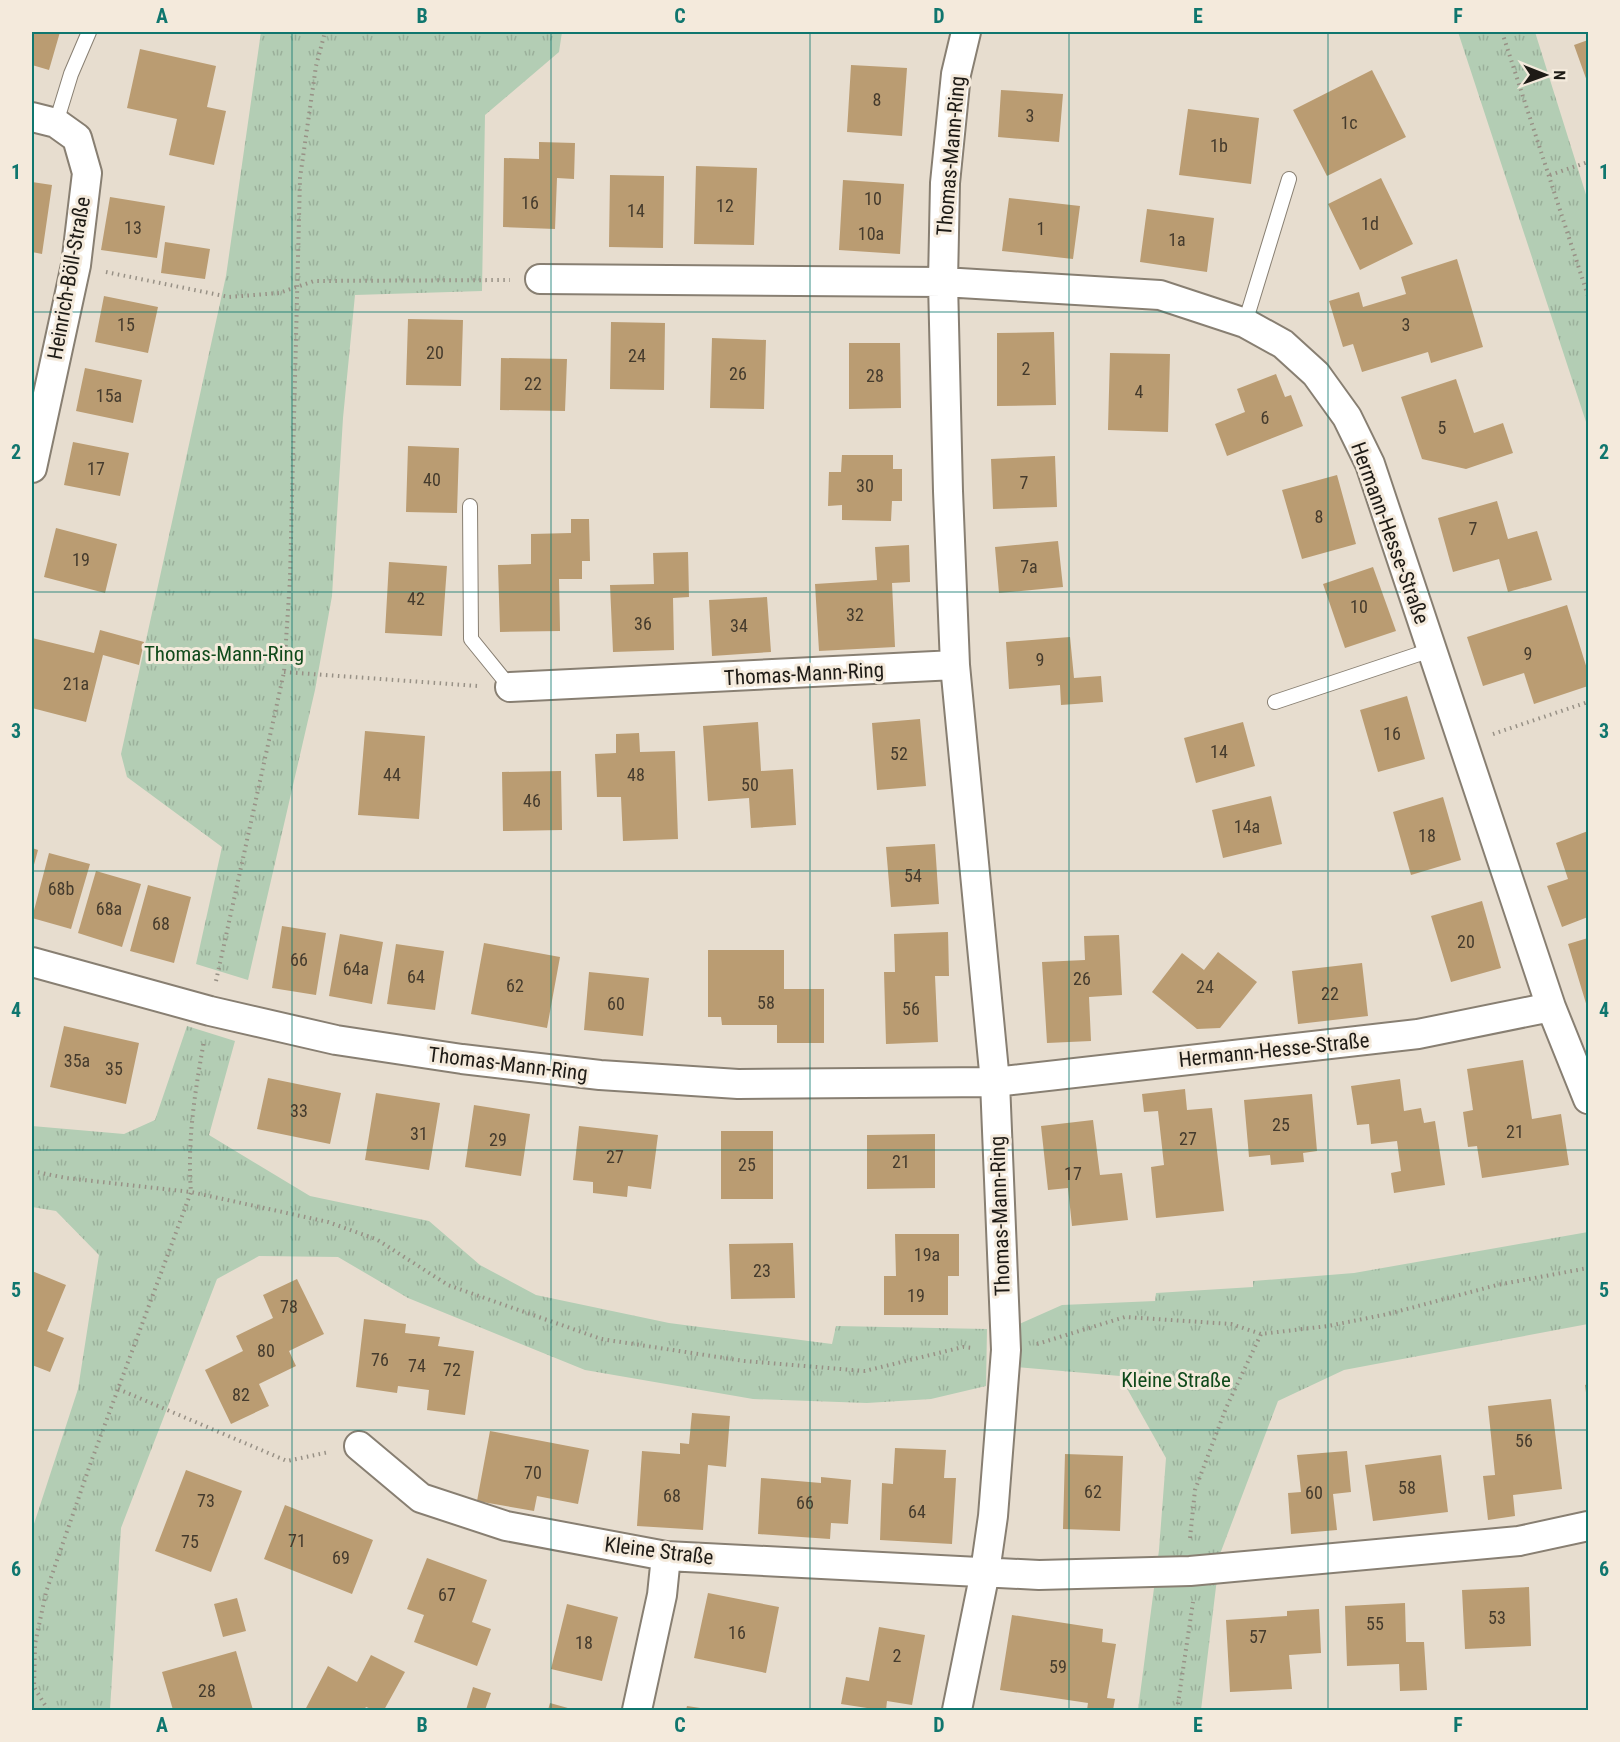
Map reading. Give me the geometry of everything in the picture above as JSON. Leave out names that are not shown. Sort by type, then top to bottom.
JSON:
[{"type":"street","name":"Thomas-Mann-Ring","points":[[966,32],[956,74],[945,183],[943,282],[955,665],[995,1082],[1006,1350]]},
{"type":"street","name":"Heinrich-Böll-Straße","points":[[32,468],[76,265],[87,173],[77,138],[44,120]]},
{"type":"street","points":[[540,279],[943,282]]},
{"type":"street","name":"Hermann-Hesse-Straße","points":[[943,282],[1160,295],[1245,323],[1283,344],[1316,374],[1347,417],[1370,464],[1551,1007],[1588,1100]]},
{"type":"street","name":"Thomas-Mann-Ring","points":[[510,687],[955,665]]},
{"type":"street","name":"Thomas-Mann-Ring","points":[[32,962],[210,1011],[336,1040],[462,1059],[600,1075],[738,1084],[995,1082]]},
{"type":"street","name":"Hermann-Hesse-Straße","points":[[995,1082],[1418,1034],[1551,1007]]},
{"type":"street","points":[[957,1710],[985,1572],[993,1516],[1006,1350]]},
{"type":"street","name":"Kleine Straße","points":[[359,1446],[421,1498],[506,1526],[666,1556],[1039,1575],[1190,1571],[1519,1541],[1588,1526]]},
{"type":"street","points":[[637,1710],[662,1595],[666,1556]]},
{"type":"lane","points":[[44,120],[71,74],[89,32]]},
{"type":"lane","points":[[1245,323],[1289,179]]},
{"type":"lane","points":[[470,506],[471,639],[510,687]]},
{"type":"lane","points":[[1275,702],[1431,650]]},
{"type":"path","points":[[48,1710],[34,1687],[33,1643],[57,1555],[191,1192],[189,1164],[193,1103],[210,1011],[284,672],[290,579],[300,178],[316,66],[325,32]]},
{"type":"path","points":[[1502,32],[1588,296]]},
{"type":"path","points":[[1550,175],[1588,162]]},
{"type":"path","points":[[76,265],[229,297],[279,293],[296,285],[314,281],[540,279]]},
{"type":"path","points":[[284,672],[510,687]]},
{"type":"path","points":[[1463,745],[1588,702]]},
{"type":"path","points":[[32,1171],[66,1178],[191,1192],[328,1222],[367,1235],[448,1285],[601,1339],[744,1361],[865,1371],[963,1347],[1006,1350],[1025,1348],[1125,1317],[1231,1324],[1261,1334],[1328,1326],[1389,1314],[1497,1285],[1588,1268]]},
{"type":"path","points":[[1177,1710],[1193,1599],[1190,1571],[1195,1490],[1226,1408],[1261,1334]]},
{"type":"path","points":[[118,1389],[287,1461],[359,1446]]},
{"type":"green space","points":[[261,32],[562,32],[559,52],[485,115],[482,291],[355,295],[343,418],[332,596],[315,690],[248,980],[196,964],[222,847],[127,777],[121,754],[226,276]]},
{"type":"green space","points":[[1458,32],[1535,32],[1588,201],[1588,428]]},
{"type":"green space","points":[[187,1026],[235,1041],[209,1135],[310,1196],[429,1221],[480,1265],[536,1295],[669,1323],[832,1344],[836,1326],[987,1329],[986,1386],[931,1399],[867,1403],[753,1399],[585,1370],[408,1298],[338,1257],[259,1256],[217,1279],[121,1528],[110,1710],[32,1710],[32,1530],[78,1389],[99,1255],[56,1211],[32,1207],[32,1126],[124,1134],[155,1120]]},
{"type":"green space","points":[[1588,1232],[1588,1324],[1344,1370],[1278,1401],[1220,1554],[1201,1710],[1138,1710],[1159,1550],[1166,1458],[1120,1376],[1016,1367],[1017,1325],[1062,1305],[1155,1301],[1156,1293],[1253,1287],[1253,1281],[1354,1273]]},
{"type":"building","points":[[32,32],[60,32],[49,70],[32,65]]},
{"type":"building","points":[[1588,40],[1588,84],[1574,45]]},
{"type":"building","points":[[140,49],[216,66],[207,107],[226,111],[214,165],[169,155],[177,119],[127,108]]},
{"type":"building","points":[[851,65],[907,68],[902,136],[847,132]]},
{"type":"building","points":[[1372,70],[1406,137],[1327,176],[1293,110]]},
{"type":"building","points":[[1001,90],[1063,94],[1059,142],[998,137]]},
{"type":"building","points":[[1188,109],[1259,118],[1251,184],[1179,175]]},
{"type":"building","points":[[539,142],[575,143],[574,179],[557,178],[555,229],[503,227],[504,158],[539,159]]},
{"type":"building","points":[[696,166],[757,168],[754,245],[694,244]]},
{"type":"building","points":[[610,175],[664,176],[663,248],[609,247]]},
{"type":"building","points":[[1381,178],[1413,244],[1360,270],[1328,204]]},
{"type":"building","points":[[843,180],[904,184],[900,254],[839,250]]},
{"type":"building","points":[[32,182],[52,185],[42,254],[32,252]]},
{"type":"building","points":[[110,197],[165,206],[157,258],[101,250]]},
{"type":"building","points":[[1009,198],[1080,206],[1073,259],[1002,251]]},
{"type":"building","points":[[1147,209],[1214,218],[1207,272],[1140,262]]},
{"type":"building","points":[[165,242],[210,249],[205,279],[161,273]]},
{"type":"building","points":[[1457,259],[1483,347],[1431,363],[1428,352],[1362,372],[1353,344],[1343,347],[1329,301],[1359,292],[1363,307],[1406,294],[1401,277]]},
{"type":"building","points":[[104,296],[158,307],[148,353],[95,342]]},
{"type":"building","points":[[408,319],[463,320],[461,386],[406,385]]},
{"type":"building","points":[[611,322],[665,323],[664,390],[610,389]]},
{"type":"building","points":[[1054,332],[1056,405],[997,406],[997,333]]},
{"type":"building","points":[[712,338],[766,340],[764,409],[710,408]]},
{"type":"building","points":[[849,343],[900,343],[901,408],[849,409]]},
{"type":"building","points":[[1110,353],[1170,354],[1168,432],[1108,430]]},
{"type":"building","points":[[501,358],[567,359],[565,411],[500,410]]},
{"type":"building","points":[[85,368],[142,380],[133,423],[76,411]]},
{"type":"building","points":[[1276,374],[1285,397],[1291,395],[1303,426],[1227,456],[1215,424],[1245,412],[1237,389]]},
{"type":"building","points":[[1456,379],[1474,433],[1503,423],[1513,453],[1466,469],[1422,459],[1401,397]]},
{"type":"building","points":[[73,442],[129,453],[120,496],[64,485]]},
{"type":"building","points":[[408,446],[459,448],[457,513],[406,512]]},
{"type":"building","points":[[842,455],[893,455],[893,469],[902,469],[902,501],[892,501],[891,521],[842,520],[842,505],[828,506],[829,472],[841,472]]},
{"type":"building","points":[[1055,456],[1057,507],[993,509],[991,459]]},
{"type":"building","points":[[1337,475],[1356,544],[1302,559],[1282,490]]},
{"type":"building","points":[[1497,501],[1508,539],[1537,531],[1552,580],[1508,592],[1499,559],[1453,572],[1438,518]]},
{"type":"building","points":[[571,519],[589,519],[590,561],[582,561],[582,579],[559,579],[560,631],[500,632],[498,565],[531,564],[531,534],[571,533]]},
{"type":"building","points":[[56,528],[117,544],[105,593],[44,577]]},
{"type":"building","points":[[1058,541],[1063,587],[999,593],[995,547]]},
{"type":"building","points":[[909,545],[910,582],[892,583],[895,647],[819,651],[815,584],[877,580],[875,547]]},
{"type":"building","points":[[688,552],[689,597],[673,598],[674,650],[613,652],[610,585],[654,584],[653,553]]},
{"type":"building","points":[[389,562],[447,566],[442,636],[385,633]]},
{"type":"building","points":[[1373,567],[1396,631],[1345,648],[1323,584]]},
{"type":"building","points":[[767,597],[771,652],[712,656],[709,600]]},
{"type":"building","points":[[1567,605],[1588,672],[1588,686],[1534,704],[1524,673],[1483,686],[1467,637]]},
{"type":"building","points":[[100,630],[144,642],[139,665],[103,655],[86,722],[32,708],[32,638],[94,653]]},
{"type":"building","points":[[1070,637],[1074,678],[1101,676],[1103,702],[1061,705],[1060,685],[1009,689],[1006,642]]},
{"type":"building","points":[[1407,696],[1425,759],[1378,772],[1360,710]]},
{"type":"building","points":[[920,719],[926,786],[877,790],[872,723]]},
{"type":"building","points":[[758,722],[761,771],[793,769],[796,825],[751,828],[749,798],[708,801],[703,726]]},
{"type":"building","points":[[1243,722],[1255,766],[1196,783],[1184,738]]},
{"type":"building","points":[[365,731],[425,736],[419,819],[358,815]]},
{"type":"building","points":[[639,733],[640,752],[675,751],[678,839],[623,841],[621,797],[597,797],[595,754],[616,753],[616,734]]},
{"type":"building","points":[[561,771],[562,830],[503,831],[502,772]]},
{"type":"building","points":[[1271,796],[1282,844],[1223,858],[1212,810]]},
{"type":"building","points":[[1443,797],[1461,860],[1411,875],[1393,812]]},
{"type":"building","points":[[1588,831],[1588,917],[1562,927],[1547,886],[1568,879],[1556,843]]},
{"type":"building","points":[[935,844],[939,904],[891,907],[886,847]]},
{"type":"building","points":[[32,848],[38,850],[32,872]]},
{"type":"building","points":[[49,853],[90,864],[71,929],[32,918]]},
{"type":"building","points":[[96,871],[141,884],[122,947],[78,933]]},
{"type":"building","points":[[148,885],[191,897],[174,963],[130,951]]},
{"type":"building","points":[[1482,901],[1501,968],[1451,982],[1431,916]]},
{"type":"building","points":[[282,926],[326,933],[316,995],[272,988]]},
{"type":"building","points":[[948,932],[949,976],[935,976],[938,1042],[886,1044],[884,972],[895,972],[894,934]]},
{"type":"building","points":[[340,934],[383,942],[372,1004],[329,996]]},
{"type":"building","points":[[1119,935],[1122,995],[1089,997],[1091,1041],[1047,1043],[1042,962],[1085,960],[1084,936]]},
{"type":"building","points":[[1588,938],[1588,1010],[1568,944]]},
{"type":"building","points":[[484,943],[560,957],[547,1028],[471,1014]]},
{"type":"building","points":[[396,944],[444,951],[435,1010],[387,1004]]},
{"type":"building","points":[[708,950],[784,950],[784,989],[824,989],[824,1043],[777,1043],[777,1025],[722,1025],[721,1017],[708,1017]]},
{"type":"building","points":[[1218,952],[1257,982],[1220,1028],[1197,1029],[1152,992],[1182,953],[1204,970]]},
{"type":"building","points":[[1362,963],[1368,1016],[1298,1024],[1292,971]]},
{"type":"building","points":[[589,972],[649,978],[643,1036],[584,1030]]},
{"type":"building","points":[[64,1026],[139,1043],[126,1104],[50,1087]]},
{"type":"building","points":[[1523,1060],[1532,1119],[1561,1114],[1569,1165],[1482,1178],[1477,1146],[1468,1147],[1463,1112],[1473,1110],[1467,1069]]},
{"type":"building","points":[[268,1078],[341,1093],[330,1144],[257,1129]]},
{"type":"building","points":[[1400,1079],[1404,1111],[1421,1108],[1424,1123],[1435,1121],[1445,1185],[1394,1193],[1391,1173],[1401,1171],[1397,1141],[1371,1144],[1369,1124],[1357,1125],[1351,1086]]},
{"type":"building","points":[[1185,1089],[1187,1110],[1212,1108],[1224,1211],[1156,1218],[1151,1167],[1164,1165],[1158,1111],[1144,1112],[1142,1094]]},
{"type":"building","points":[[376,1093],[440,1103],[429,1170],[365,1160]]},
{"type":"building","points":[[1312,1094],[1317,1151],[1303,1153],[1304,1162],[1271,1165],[1270,1155],[1249,1157],[1244,1100]]},
{"type":"building","points":[[474,1105],[530,1114],[521,1176],[465,1167]]},
{"type":"building","points":[[1093,1120],[1100,1175],[1122,1173],[1128,1220],[1072,1226],[1068,1188],[1048,1190],[1041,1126]]},
{"type":"building","points":[[579,1126],[658,1135],[651,1189],[628,1186],[627,1197],[593,1193],[593,1182],[573,1180]]},
{"type":"building","points":[[721,1131],[773,1131],[773,1199],[721,1199]]},
{"type":"building","points":[[935,1134],[935,1188],[867,1189],[867,1135]]},
{"type":"building","points":[[895,1234],[959,1234],[959,1276],[948,1276],[948,1315],[884,1315],[884,1276],[896,1276]]},
{"type":"building","points":[[793,1243],[795,1298],[731,1299],[729,1244]]},
{"type":"building","points":[[32,1271],[66,1285],[47,1331],[64,1338],[50,1372],[32,1365]]},
{"type":"building","points":[[297,1279],[324,1334],[289,1351],[296,1366],[259,1384],[269,1406],[231,1424],[205,1370],[243,1351],[236,1336],[273,1318],[263,1295]]},
{"type":"building","points":[[364,1319],[406,1324],[405,1333],[440,1337],[438,1346],[474,1351],[465,1415],[427,1410],[429,1390],[398,1386],[397,1393],[356,1387]]},
{"type":"building","points":[[1588,1384],[1588,1400],[1587,1400],[1585,1385]]},
{"type":"building","points":[[1551,1399],[1562,1489],[1513,1495],[1515,1516],[1488,1520],[1483,1476],[1495,1475],[1488,1406]]},
{"type":"building","points":[[692,1413],[730,1416],[726,1467],[708,1465],[703,1530],[637,1526],[642,1451],[680,1454],[680,1443],[689,1444]]},
{"type":"building","points":[[490,1431],[589,1450],[578,1504],[537,1496],[534,1511],[477,1501]]},
{"type":"building","points":[[895,1448],[946,1450],[944,1478],[956,1478],[952,1544],[880,1540],[882,1483],[893,1484]]},
{"type":"building","points":[[1347,1451],[1351,1492],[1333,1494],[1337,1530],[1291,1534],[1288,1493],[1301,1492],[1297,1455]]},
{"type":"building","points":[[1065,1454],[1123,1456],[1120,1531],[1063,1529]]},
{"type":"building","points":[[1441,1455],[1448,1512],[1373,1521],[1365,1465]]},
{"type":"building","points":[[186,1470],[242,1491],[211,1572],[155,1551]]},
{"type":"building","points":[[821,1477],[851,1480],[848,1524],[831,1523],[830,1539],[758,1534],[761,1478],[821,1483]]},
{"type":"building","points":[[285,1505],[373,1540],[352,1594],[264,1559]]},
{"type":"building","points":[[427,1558],[487,1580],[472,1622],[491,1629],[477,1666],[414,1642],[424,1615],[407,1609]]},
{"type":"building","points":[[1529,1587],[1531,1646],[1465,1649],[1462,1590]]},
{"type":"building","points":[[708,1593],[779,1607],[766,1673],[694,1658]]},
{"type":"building","points":[[237,1598],[246,1631],[223,1637],[214,1604]]},
{"type":"building","points":[[1405,1603],[1406,1642],[1424,1642],[1427,1690],[1400,1691],[1399,1664],[1347,1666],[1345,1606]]},
{"type":"building","points":[[567,1604],[618,1617],[602,1681],[551,1669]]},
{"type":"building","points":[[1319,1609],[1321,1653],[1289,1655],[1292,1689],[1230,1692],[1226,1620],[1287,1616],[1287,1611]]},
{"type":"building","points":[[1012,1615],[1103,1629],[1102,1642],[1116,1644],[1107,1698],[1115,1699],[1113,1710],[1087,1710],[1088,1703],[1000,1690]]},
{"type":"building","points":[[879,1627],[925,1635],[912,1705],[887,1701],[886,1710],[880,1710],[841,1704],[846,1677],[869,1681]]},
{"type":"building","points":[[236,1651],[253,1710],[173,1710],[162,1672]]},
{"type":"building","points":[[371,1655],[405,1672],[384,1710],[366,1707],[364,1710],[305,1710],[328,1666],[357,1682]]},
{"type":"building","points":[[473,1687],[491,1693],[485,1710],[466,1710]]},
{"type":"building","points":[[550,1703],[575,1710],[548,1710]]},
{"type":"building","points":[[687,1706],[707,1709],[707,1710],[686,1710]]}]
